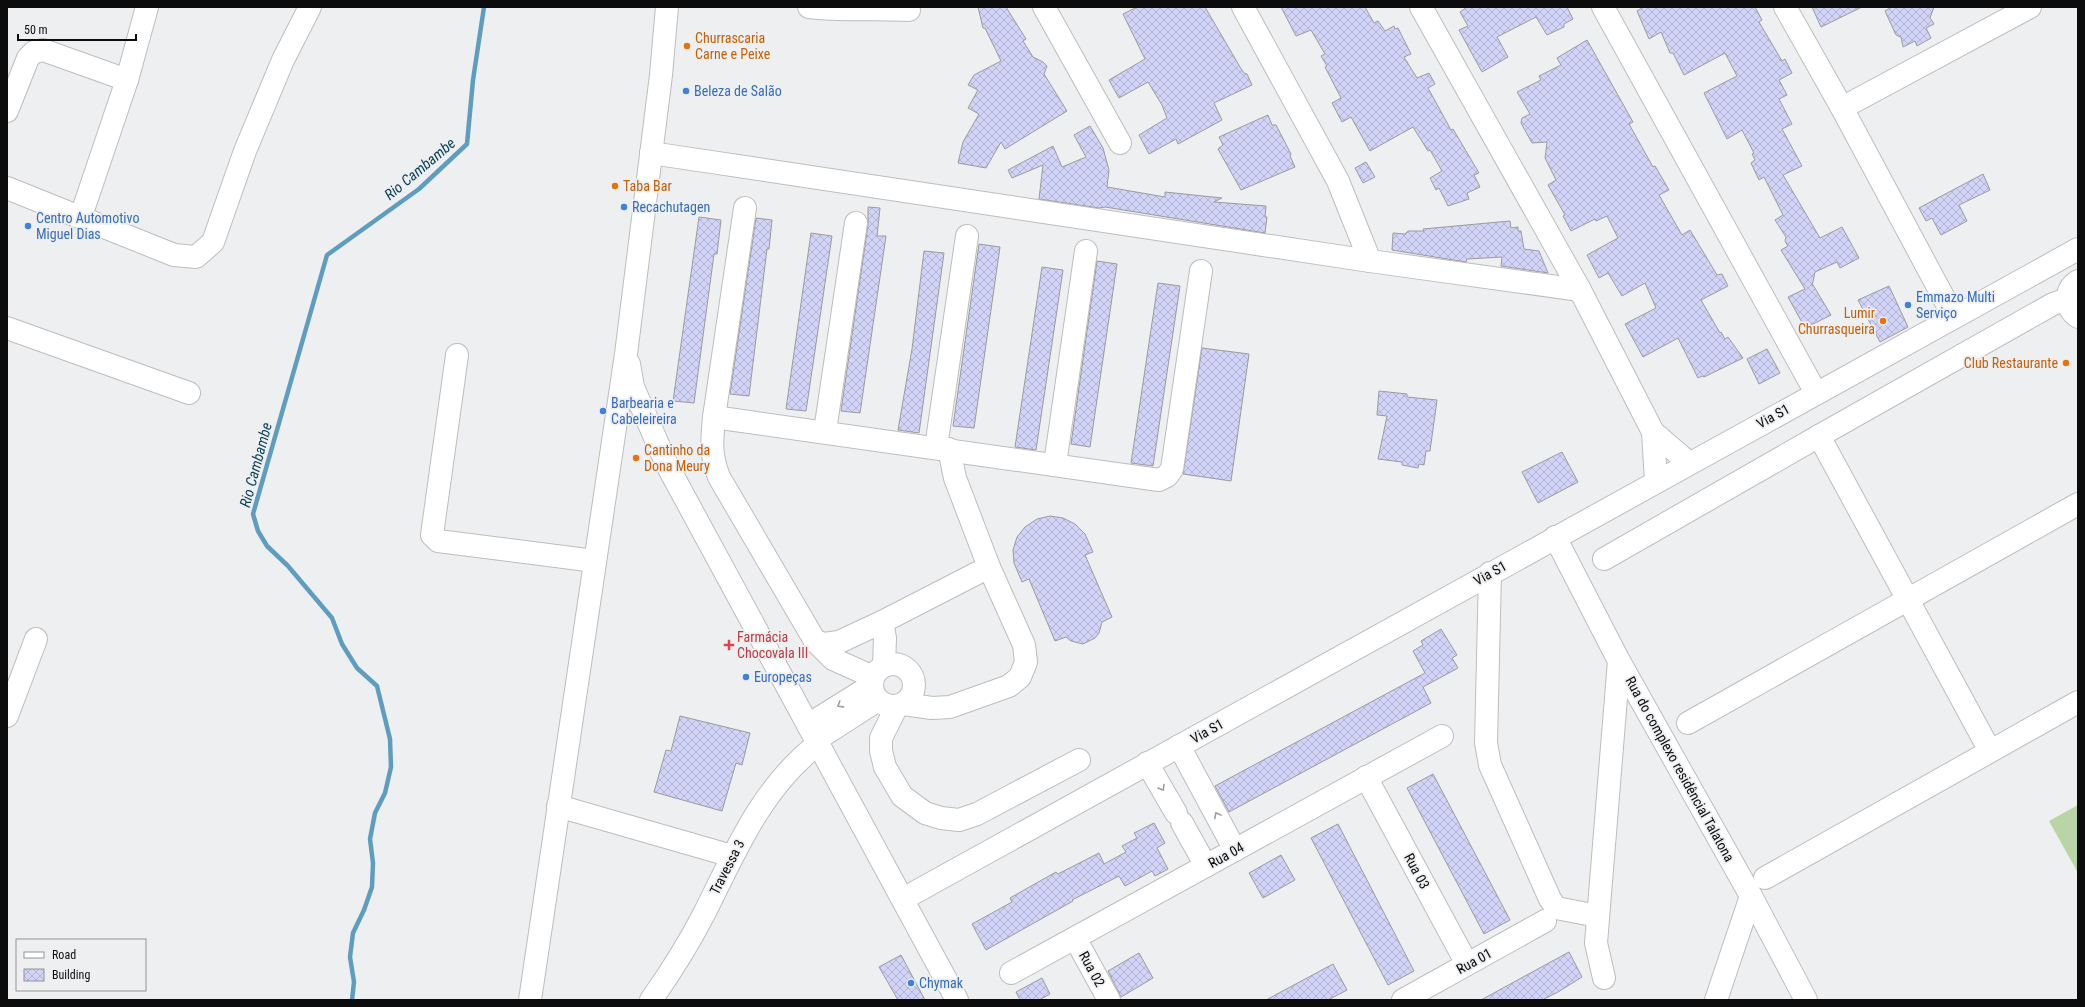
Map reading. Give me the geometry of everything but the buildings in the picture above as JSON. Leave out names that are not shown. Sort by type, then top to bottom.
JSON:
[{"type":"street","points":[[81,216],[127,80],[147,7]]},
{"type":"street","points":[[7,188],[81,216],[174,255],[196,257],[213,242],[245,151],[283,60],[310,7]]},
{"type":"street","points":[[530,1000],[626,354],[661,74],[667,7]]},
{"type":"street","points":[[809,7],[909,10]]},
{"type":"street","points":[[1044,7],[1120,143]]},
{"type":"street","points":[[1242,7],[1338,181],[1370,261]]},
{"type":"street","points":[[1421,7],[1580,290],[1653,432],[1689,463]]},
{"type":"street","points":[[1603,7],[1816,393]]},
{"type":"street","points":[[1785,7],[1842,108],[1954,317]]},
{"type":"street","points":[[1842,108],[2029,7]]},
{"type":"street","points":[[7,111],[28,58],[34,52],[43,50],[127,80]]},
{"type":"street","points":[[651,153],[1370,261],[1580,290]]},
{"type":"street","points":[[744,208],[714,417],[711,445],[713,462],[719,477],[815,642],[833,659],[885,690],[932,708],[950,707],[1009,686],[1020,677],[1026,662],[1024,645],[989,567],[942,448],[967,236]]},
{"type":"street","points":[[825,431],[856,223]]},
{"type":"street","points":[[1055,464],[1086,251]]},
{"type":"street","points":[[1604,559],[2053,304],[2075,304],[2072,254]]},
{"type":"street","name":"Via S1","points":[[902,899],[1656,481],[1954,317],[2072,254]]},
{"type":"street","points":[[714,417],[825,431],[1159,480],[1167,476],[1172,469],[1201,271]]},
{"type":"street","points":[[7,328],[189,393]]},
{"type":"street","points":[[626,354],[633,387],[668,465],[958,1000]]},
{"type":"street","points":[[457,355],[432,535],[438,541],[595,561]]},
{"type":"street","points":[[1653,432],[1656,481]]},
{"type":"street","points":[[1819,436],[1990,751]]},
{"type":"street","points":[[1688,723],[2078,504]]},
{"type":"street","name":"Rua do complexo residêncial Talatona","points":[[1555,537],[1619,661],[1751,896],[1806,1000]]},
{"type":"street","points":[[815,642],[824,644],[839,642],[882,622],[989,567]]},
{"type":"street","points":[[1490,573],[1486,742],[1490,765],[1550,899],[1556,908],[1598,916]]},
{"type":"street","points":[[882,622],[885,638],[885,690],[881,751],[885,768],[902,796],[925,813],[941,818],[959,820],[977,814],[1079,760]]},
{"type":"street","points":[[7,716],[36,638]]},
{"type":"street","points":[[1604,978],[1596,943],[1619,661]]},
{"type":"street","name":"Travessa 3","points":[[651,1000],[679,958],[758,809],[782,777],[814,736],[885,690]]},
{"type":"street","points":[[1765,878],[2078,702]]},
{"type":"street","name":"Rua 04","points":[[1011,973],[1442,736]]},
{"type":"street","points":[[1179,746],[1235,850]]},
{"type":"street","points":[[1147,763],[1206,866]]},
{"type":"street","name":"Rua 03","points":[[1366,777],[1467,964]]},
{"type":"street","points":[[558,806],[732,856]]},
{"type":"street","points":[[1716,1000],[1751,896]]},
{"type":"street","name":"Rua 01","points":[[1403,1000],[1545,921]]},
{"type":"street","name":"Rua 02","points":[[1075,938],[1109,1000]]},
{"type":"green space","points":[[2078,805],[2078,873],[2049,821]]},
{"type":"waterway","name":"Rio Cambambe","points":[[352,1000],[354,982],[350,957],[353,933],[364,910],[372,887],[373,863],[370,839],[375,813],[385,793],[391,767],[390,739],[377,686],[357,668],[342,644],[332,618],[288,566],[267,546],[258,531],[253,514],[327,255],[419,189],[467,144],[473,80],[484,7]]},
{"type":"place","name":"Churrascaria Carne e Peixe","points":[[687,46]]},
{"type":"place","name":"Beleza de Salão","points":[[686,91]]},
{"type":"place","name":"Taba Bar","points":[[615,186]]},
{"type":"place","name":"Recachutagen","points":[[624,207]]},
{"type":"place","name":"Centro Automotivo Miguel Dias","points":[[28,226]]},
{"type":"place","name":"Emmazo Multi Serviço","points":[[1908,305]]},
{"type":"place","name":"Lumir Churrasqueira","points":[[1883,321]]},
{"type":"place","name":"Club Restaurante","points":[[2066,363]]},
{"type":"place","name":"Barbearia e Cabeleireira","points":[[603,411]]},
{"type":"place","name":"Cantinho da Dona Meury","points":[[636,458]]},
{"type":"place","name":"Farmácia Chocovala III","points":[[729,645]]},
{"type":"place","name":"Europeças","points":[[746,677]]},
{"type":"place","name":"Chymak","points":[[911,983]]}]
